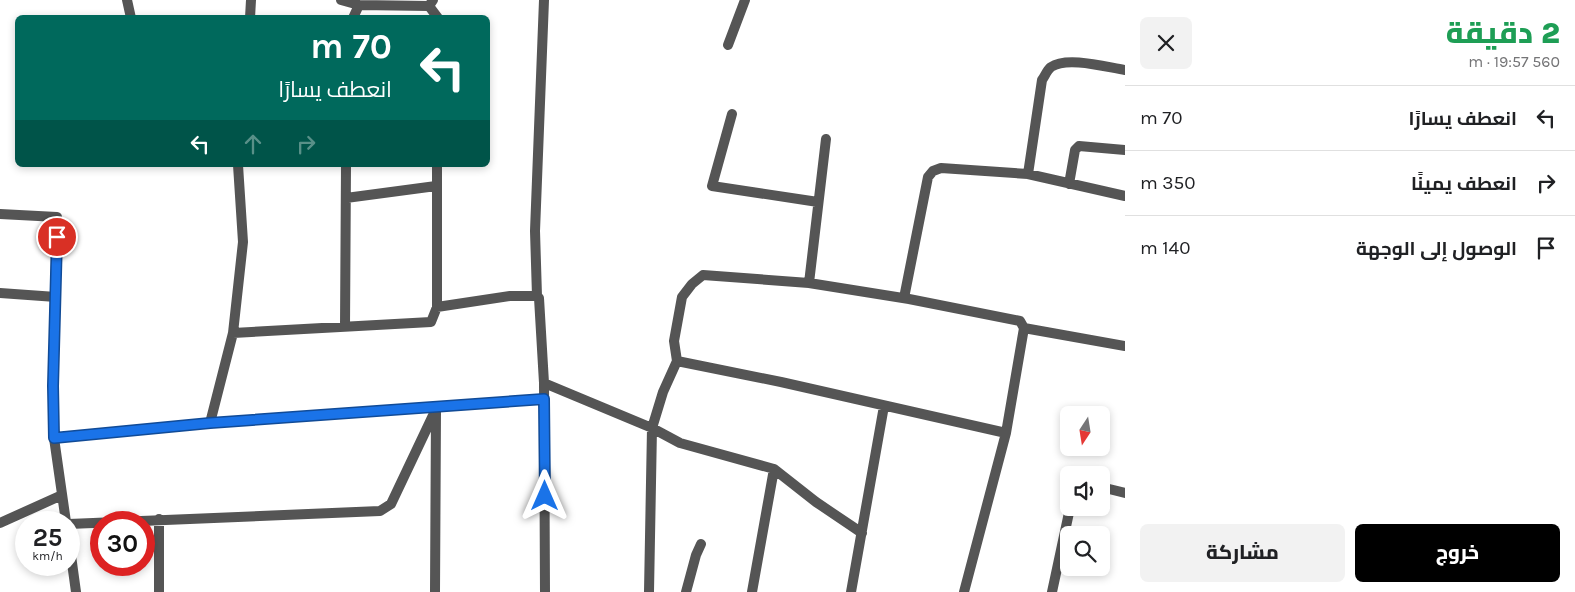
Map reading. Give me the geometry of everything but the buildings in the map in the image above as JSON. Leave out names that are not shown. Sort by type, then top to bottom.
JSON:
[{"type":"street","points":[[127,0],[130,15]]},
{"type":"street","points":[[250,15],[251,0]]},
{"type":"street","points":[[342,0],[359,5],[431,3],[437,15]]},
{"type":"street","points":[[544,0],[535,231],[537,296],[539,298],[544,383],[545,592]]},
{"type":"street","points":[[728,45],[745,0]]},
{"type":"street","points":[[354,15],[359,5]]},
{"type":"street","points":[[1028,174],[1042,80],[1049,68],[1060,63],[1078,62],[1125,70]]},
{"type":"street","points":[[732,114],[712,186],[818,202]]},
{"type":"street","points":[[809,283],[826,139]]},
{"type":"street","points":[[1069,184],[1075,150],[1079,146],[1125,150]]},
{"type":"street","points":[[210,423],[234,333],[243,242],[238,167]]},
{"type":"street","points":[[345,327],[346,167]]},
{"type":"street","points":[[234,333],[431,322],[436,307],[437,167]]},
{"type":"street","points":[[904,298],[928,176],[933,170],[940,168],[1028,174],[1125,196]]},
{"type":"street","points":[[346,198],[436,186]]},
{"type":"street","points":[[0,214],[57,217],[53,386],[54,438],[65,511]]},
{"type":"street","points":[[649,592],[652,428],[663,392],[677,361],[674,341],[682,297],[692,284],[703,275],[809,283],[904,298],[1020,322],[1024,328],[1006,433],[964,592]]},
{"type":"street","points":[[0,293],[56,297]]},
{"type":"street","points":[[436,307],[510,296],[537,296]]},
{"type":"street","points":[[1024,328],[1125,346]]},
{"type":"street","points":[[677,361],[781,382],[1006,433]]},
{"type":"street","points":[[544,383],[652,428],[680,443],[774,469],[816,502],[862,533]]},
{"type":"street","points":[[54,438],[210,423],[544,399]]},
{"type":"street","points":[[851,592],[884,406]]},
{"type":"street","points":[[80,522],[380,511],[391,504],[436,407]]},
{"type":"street","points":[[435,592],[436,407]]},
{"type":"street","points":[[752,592],[774,469]]},
{"type":"street","points":[[1110,489],[1125,493]]},
{"type":"street","points":[[0,523],[62,495]]},
{"type":"street","points":[[1052,592],[1068,516]]},
{"type":"street","points":[[159,519],[159,592]]},
{"type":"street","points":[[686,592],[701,544]]},
{"type":"street","points":[[74,576],[76,592]]},
{"type":"route","points":[[57,237],[53,386],[54,438],[210,423],[544,399],[545,496]]}]
